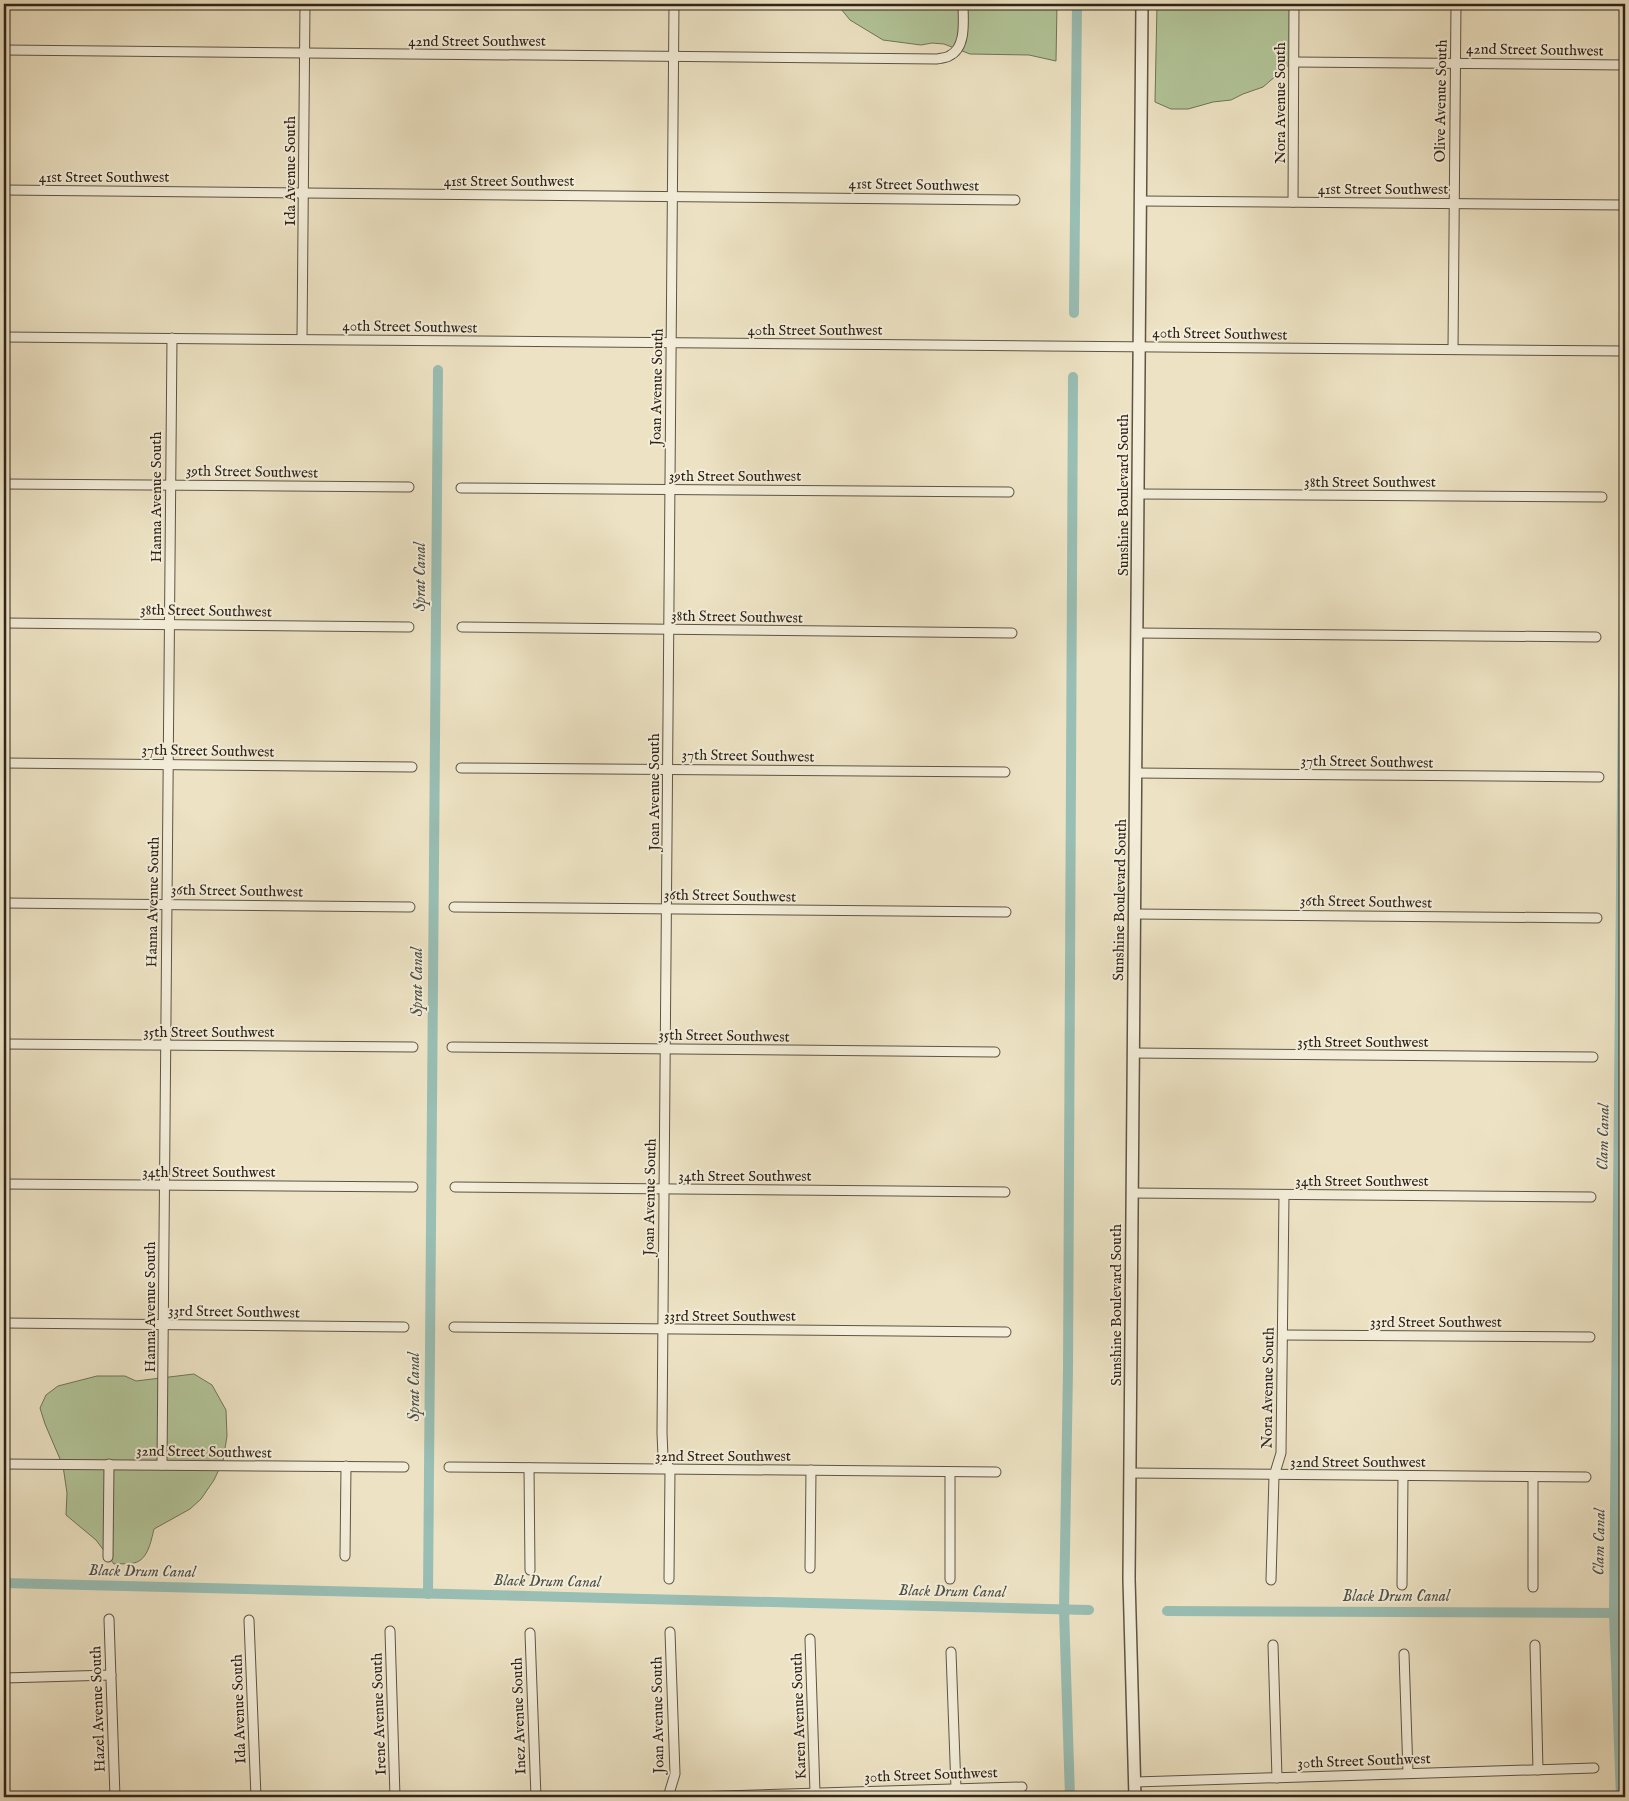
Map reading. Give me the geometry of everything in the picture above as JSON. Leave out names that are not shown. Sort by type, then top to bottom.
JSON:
[{"type":"street","name":"Ida Avenue South","points":[[302,339],[305,4]]},
{"type":"street","name":"Joan Avenue South","points":[[669,1579],[670,1469],[663,1456],[663,1330],[674,4]]},
{"type":"street","name":"42nd Street Southwest","points":[[4,50],[937,59],[950,56],[958,48],[962,38],[963,4]]},
{"type":"street","name":"Sunshine Boulevard South","points":[[1135,1797],[1129,1579],[1142,4]]},
{"type":"street","name":"Nora Avenue South","points":[[1293,202],[1294,4]]},
{"type":"street","name":"Olive Avenue South","points":[[1453,349],[1456,4]]},
{"type":"street","name":"42nd Street Southwest","points":[[1294,62],[1625,65]]},
{"type":"street","name":"41st Street Southwest","points":[[4,190],[1015,200]]},
{"type":"street","name":"41st Street Southwest","points":[[1141,201],[1625,205]]},
{"type":"street","name":"40th Street Southwest","points":[[4,336],[1625,351]]},
{"type":"street","name":"Hanna Avenue South","points":[[162,1465],[172,338]]},
{"type":"street","name":"39th Street Southwest","points":[[4,484],[409,487]]},
{"type":"street","name":"39th Street Southwest","points":[[461,488],[1009,492]]},
{"type":"street","name":"38th Street Southwest","points":[[1138,494],[1602,497]]},
{"type":"street","name":"38th Street Southwest","points":[[4,623],[409,627]]},
{"type":"street","name":"38th Street Southwest","points":[[462,627],[1012,633]]},
{"type":"street","points":[[1137,633],[1596,637]]},
{"type":"street","name":"37th Street Southwest","points":[[4,763],[412,767]]},
{"type":"street","name":"37th Street Southwest","points":[[461,768],[1005,772]]},
{"type":"street","name":"37th Street Southwest","points":[[1136,773],[1599,778]]},
{"type":"street","name":"36th Street Southwest","points":[[4,903],[410,907]]},
{"type":"street","name":"36th Street Southwest","points":[[454,907],[1006,912]]},
{"type":"street","name":"36th Street Southwest","points":[[1134,914],[1597,918]]},
{"type":"street","name":"35th Street Southwest","points":[[4,1044],[413,1047]]},
{"type":"street","name":"35th Street Southwest","points":[[452,1048],[995,1052]]},
{"type":"street","name":"35th Street Southwest","points":[[1133,1053],[1593,1057]]},
{"type":"street","name":"34th Street Southwest","points":[[4,1184],[413,1187]]},
{"type":"street","name":"34th Street Southwest","points":[[454,1187],[1005,1192]]},
{"type":"street","name":"34th Street Southwest","points":[[1132,1193],[1591,1197]]},
{"type":"street","name":"Nora Avenue South","points":[[1271,1580],[1274,1476],[1282,1453],[1284,1195]]},
{"type":"street","name":"33rd Street Southwest","points":[[4,1323],[404,1327]]},
{"type":"street","name":"33rd Street Southwest","points":[[454,1327],[1006,1332]]},
{"type":"street","name":"33rd Street Southwest","points":[[1283,1335],[1590,1337]]},
{"type":"street","name":"32nd Street Southwest","points":[[4,1464],[404,1467]]},
{"type":"street","points":[[108,1557],[109,1464]]},
{"type":"street","points":[[345,1556],[346,1466]]},
{"type":"street","name":"32nd Street Southwest","points":[[449,1467],[996,1472]]},
{"type":"street","points":[[529,1468],[530,1570]]},
{"type":"street","points":[[810,1568],[811,1470]]},
{"type":"street","points":[[950,1472],[950,1579]]},
{"type":"street","name":"32nd Street Southwest","points":[[1130,1473],[1274,1476],[1586,1477]]},
{"type":"street","points":[[1402,1585],[1403,1476]]},
{"type":"street","points":[[1533,1477],[1533,1586]]},
{"type":"street","name":"Hazel Avenue South","points":[[110,1619],[114,1797]]},
{"type":"street","name":"Ida Avenue South","points":[[249,1620],[256,1797]]},
{"type":"street","name":"Irene Avenue South","points":[[390,1631],[395,1797]]},
{"type":"street","name":"Joan Avenue South","points":[[668,1797],[675,1774],[670,1632]]},
{"type":"street","name":"Inez Avenue South","points":[[530,1633],[536,1797]]},
{"type":"street","name":"Karen Avenue South","points":[[810,1639],[816,1793]]},
{"type":"street","points":[[1273,1645],[1277,1778]]},
{"type":"street","points":[[1535,1645],[1538,1770]]},
{"type":"street","points":[[951,1652],[956,1788]]},
{"type":"street","points":[[1404,1654],[1408,1773]]},
{"type":"street","points":[[4,1678],[112,1675]]},
{"type":"street","name":"30th Street Southwest","points":[[1135,1782],[1594,1768]]},
{"type":"street","name":"30th Street Southwest","points":[[691,1797],[1022,1787]]},
{"type":"green space","points":[[837,4],[1057,4],[1056,61],[1029,55],[970,54],[944,44],[932,43],[921,45],[883,40],[850,20]]},
{"type":"green space","points":[[1157,4],[1291,4],[1291,63],[1263,87],[1231,100],[1213,102],[1188,109],[1171,109],[1155,102]]},
{"type":"green space","points":[[194,1374],[212,1385],[226,1410],[227,1436],[223,1461],[214,1480],[201,1499],[190,1509],[154,1529],[152,1539],[143,1558],[132,1564],[114,1564],[96,1540],[66,1515],[67,1493],[63,1466],[40,1408],[46,1395],[58,1386],[97,1376],[125,1376],[136,1381]]},
{"type":"waterway","points":[[1074,313],[1077,4]]},
{"type":"waterway","name":"Sprat Canal","points":[[428,1594],[438,370]]},
{"type":"waterway","points":[[1070,1797],[1064,1610],[1068,1370],[1073,377]]},
{"type":"waterway","name":"Clam Canal","points":[[1621,1797],[1614,1613],[1625,477]]},
{"type":"waterway","name":"Black Drum Canal","points":[[4,1583],[1089,1610]]},
{"type":"waterway","name":"Black Drum Canal","points":[[1167,1611],[1625,1613]]}]
